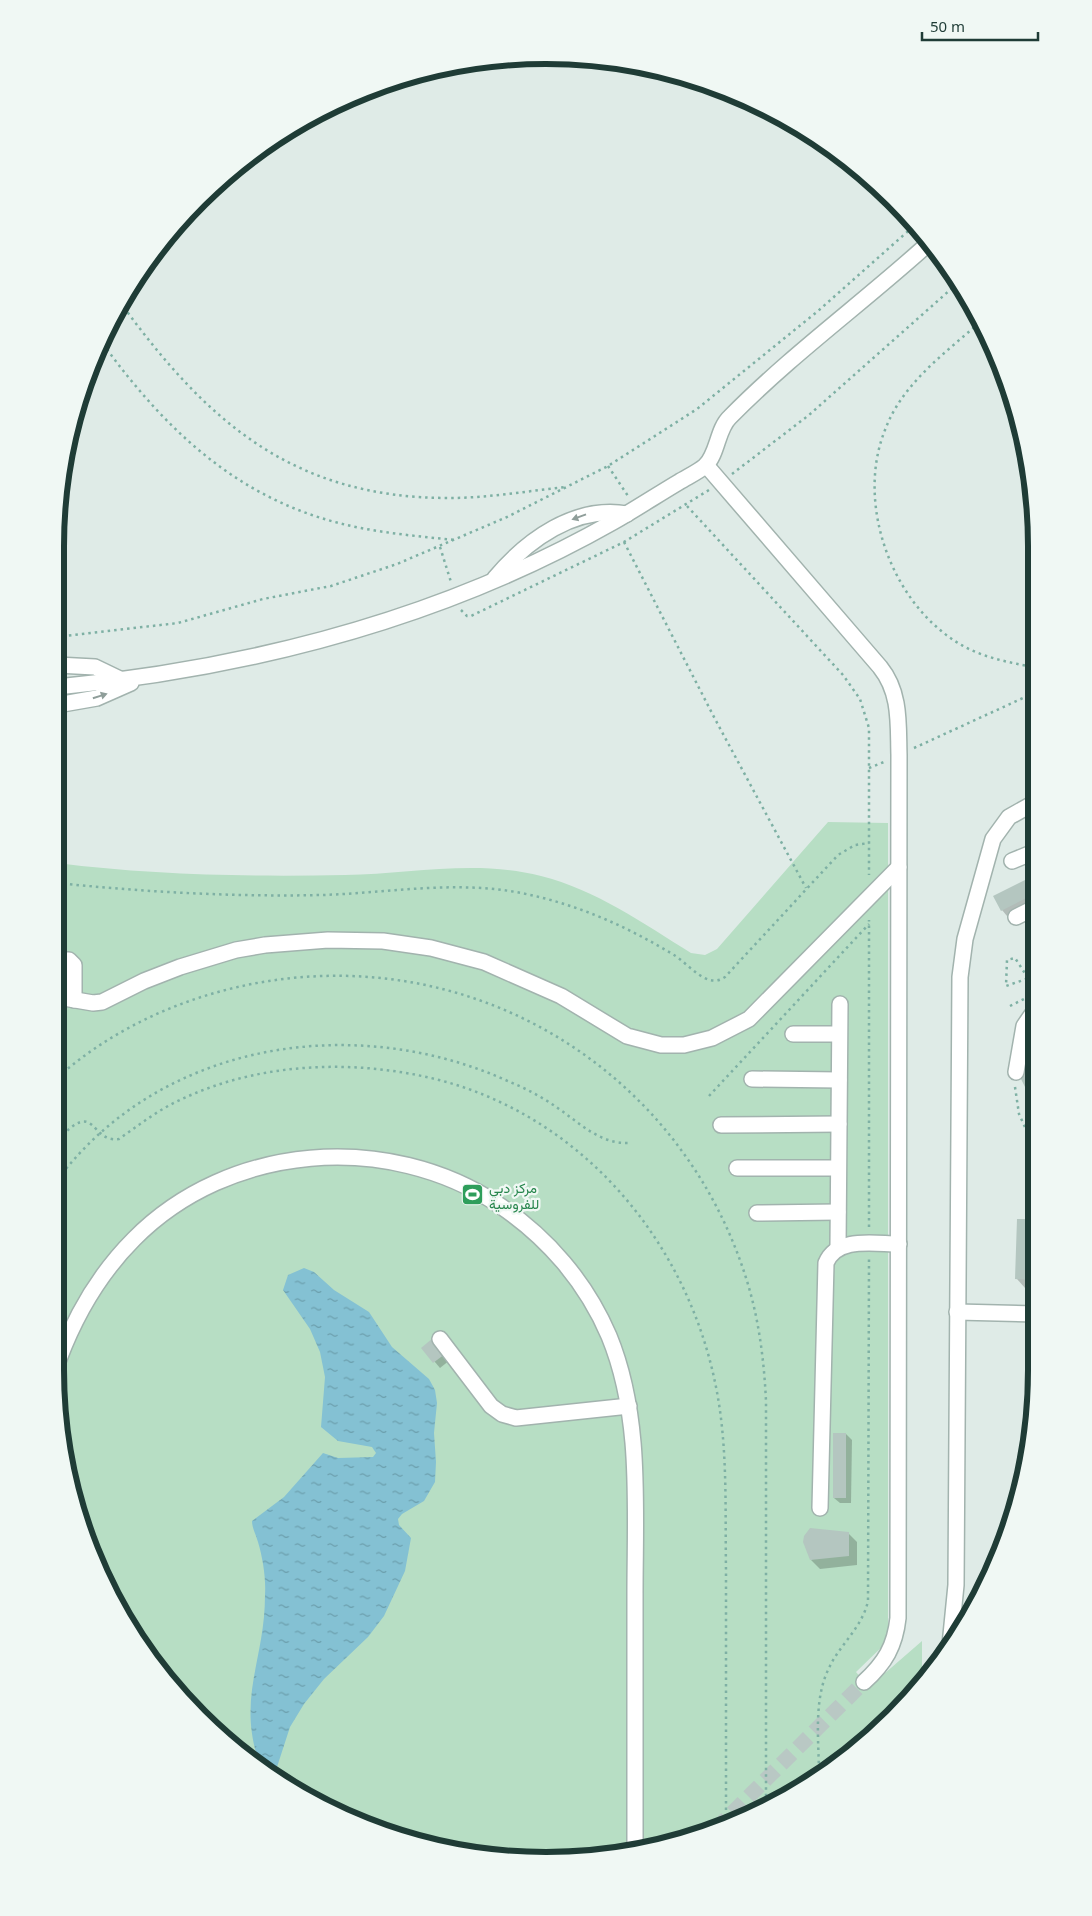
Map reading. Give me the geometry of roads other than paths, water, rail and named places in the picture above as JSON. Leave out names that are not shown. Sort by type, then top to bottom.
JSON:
[{"type":"street","points":[[64,686],[122,680],[227,664],[349,633],[400,617],[492,581],[559,551],[627,514],[706,465],[727,419],[802,350],[879,288],[925,247]]},
{"type":"street","points":[[706,465],[888,677],[897,702],[899,756],[898,1618],[897,1636],[891,1652],[882,1666],[864,1682]]},
{"type":"street","points":[[492,581],[525,548],[573,518],[605,512],[627,514]]},
{"type":"street","points":[[64,665],[95,667],[122,680]]},
{"type":"street","points":[[64,704],[96,698],[140,677]]},
{"type":"street","points":[[951,1631],[956,1585],[959,996],[962,957],[993,839],[1009,817],[1028,806]]},
{"type":"street","points":[[1012,862],[1028,855]]},
{"type":"street","points":[[64,998],[93,1003],[102,1002],[144,981],[180,967],[255,947],[320,940],[383,941],[431,948],[484,962],[561,996],[628,1036],[655,1044],[684,1045],[712,1038],[749,1019],[898,867]]},
{"type":"street","points":[[1016,917],[1028,911]]},
{"type":"street","points":[[64,960],[69,960],[74,965],[74,1000]]},
{"type":"street","points":[[838,1248],[840,1004]]},
{"type":"street","points":[[1016,1072],[1024,1026],[1028,1020]]},
{"type":"street","points":[[793,1034],[839,1034]]},
{"type":"street","points":[[752,1079],[839,1080]]},
{"type":"street","points":[[721,1125],[839,1124]]},
{"type":"street","points":[[64,1347],[77,1316],[103,1275],[134,1239],[172,1208],[216,1183],[260,1167],[305,1158],[365,1157],[426,1170],[466,1186],[513,1214],[539,1237],[575,1277],[600,1316],[616,1356],[629,1406],[635,1502],[635,1844]]},
{"type":"street","points":[[737,1168],[838,1168]]},
{"type":"street","points":[[757,1212],[838,1212]]},
{"type":"street","points":[[820,1508],[824,1269],[828,1257],[838,1248],[851,1244],[898,1244]]},
{"type":"street","points":[[957,1312],[1028,1314]]},
{"type":"street","points":[[440,1339],[491,1406],[502,1414],[516,1418],[629,1406]]},
{"type":"water","points":[[304,1268],[314,1272],[334,1290],[369,1312],[392,1347],[429,1379],[435,1390],[437,1403],[434,1433],[436,1462],[435,1482],[424,1501],[402,1514],[398,1519],[399,1525],[411,1538],[405,1571],[384,1616],[368,1637],[324,1679],[304,1704],[290,1727],[277,1767],[274,1768],[258,1757],[253,1741],[251,1719],[251,1699],[264,1619],[265,1589],[263,1562],[252,1521],[284,1497],[323,1453],[338,1458],[373,1457],[376,1453],[372,1447],[338,1441],[321,1427],[325,1377],[320,1352],[310,1329],[283,1290],[288,1275]]},
{"type":"tunnel","points":[[728,1817],[864,1682]]},
{"type":"place","name":"مركز دبي للفروسية","points":[[473,1195]]}]
